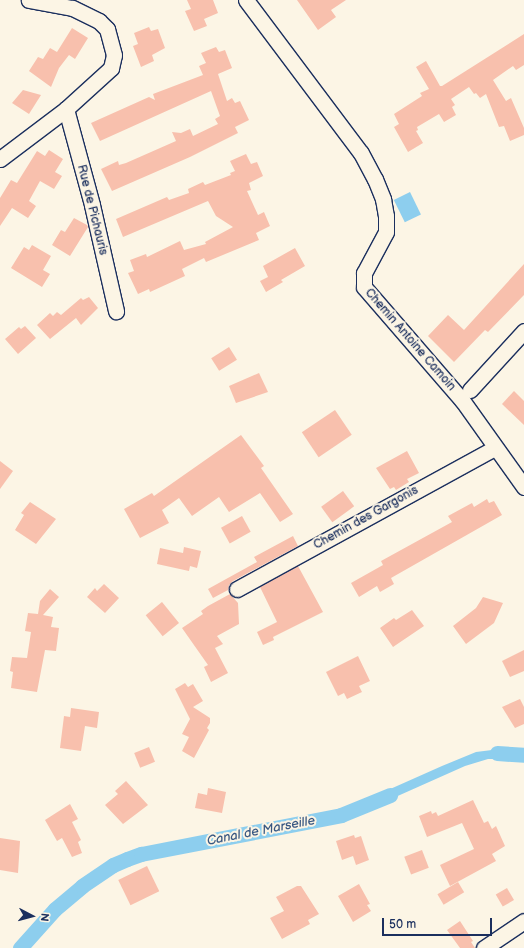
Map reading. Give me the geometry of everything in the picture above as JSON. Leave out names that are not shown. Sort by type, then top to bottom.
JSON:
[{"type":"street","points":[[0,160],[66,109],[111,68],[114,54],[107,29],[99,21],[72,8],[30,0]]},
{"type":"street","name":"Chemin Antoine Camoin","points":[[246,0],[361,153],[375,179],[384,205],[386,232],[364,273],[364,287],[462,400],[524,487]]},
{"type":"street","name":"Rue de Pichauris","points":[[66,109],[92,205],[116,311]]},
{"type":"street","points":[[470,390],[524,331]]},
{"type":"street","name":"Chemin des Gargonis","points":[[237,589],[495,448]]},
{"type":"street","points":[[484,948],[524,921]]},
{"type":"water","points":[[410,192],[421,214],[405,222],[394,200]]},
{"type":"water","points":[[508,748],[517,749],[516,759],[488,759],[465,766],[373,807],[370,798],[442,766],[476,752]]},
{"type":"building","points":[[187,0],[213,0],[218,13],[204,19],[207,26],[194,31],[185,11],[191,9]]},
{"type":"building","points":[[297,0],[346,0],[331,10],[336,17],[318,30]]},
{"type":"building","points":[[149,27],[151,31],[158,29],[165,48],[152,55],[154,61],[141,67],[133,46],[138,44],[134,33]]},
{"type":"building","points":[[72,28],[88,38],[75,59],[69,55],[59,68],[51,87],[29,71],[38,57],[43,59],[50,48],[57,52]]},
{"type":"building","points":[[524,34],[524,65],[516,70],[513,66],[493,80],[506,101],[511,98],[524,128],[524,135],[510,141],[504,126],[499,127],[486,94],[480,98],[476,93],[474,94],[469,87],[451,99],[455,105],[452,107],[456,115],[444,122],[439,114],[417,127],[418,130],[416,131],[423,143],[408,152],[394,127],[399,124],[394,114],[422,96],[420,93],[429,89],[416,67],[426,61],[440,86],[442,86]]},
{"type":"building","points":[[216,47],[219,52],[225,50],[232,68],[218,74],[227,101],[232,98],[235,103],[240,101],[249,120],[235,127],[238,133],[190,157],[112,191],[101,169],[118,161],[119,165],[126,163],[176,141],[172,132],[181,133],[190,129],[193,136],[218,124],[215,119],[220,116],[211,91],[100,141],[91,123],[149,97],[155,100],[153,94],[203,75],[199,66],[206,63],[201,53]]},
{"type":"building","points":[[23,90],[41,95],[29,114],[12,103]]},
{"type":"building","points":[[49,150],[63,159],[55,172],[62,176],[54,189],[40,181],[29,201],[36,206],[28,218],[12,208],[0,226],[0,198],[11,180],[17,183],[37,151],[45,156]]},
{"type":"building","points":[[246,154],[251,164],[257,162],[263,176],[249,183],[251,190],[247,191],[258,215],[264,212],[270,226],[256,233],[259,240],[206,262],[204,258],[182,269],[185,276],[150,292],[149,289],[138,294],[128,273],[134,271],[130,260],[146,254],[147,257],[180,241],[184,250],[206,244],[205,242],[233,227],[216,216],[208,201],[123,237],[116,219],[167,197],[169,200],[189,193],[188,189],[203,182],[205,185],[231,175],[230,173],[235,171],[230,161]]},
{"type":"building","points":[[74,218],[88,227],[70,256],[52,245],[61,230],[65,232]]},
{"type":"building","points":[[32,245],[51,256],[43,270],[50,274],[42,287],[11,268],[24,247],[29,250]]},
{"type":"building","points":[[295,248],[305,266],[281,280],[283,282],[266,292],[260,281],[268,277],[263,266]]},
{"type":"building","points":[[524,264],[524,295],[488,332],[485,330],[454,362],[428,336],[448,315],[464,330]]},
{"type":"building","points":[[89,297],[98,308],[81,325],[76,318],[50,339],[37,325],[50,313],[53,316],[57,312],[61,315],[81,298],[83,300]]},
{"type":"building","points":[[25,326],[36,338],[18,354],[5,339],[19,327],[21,329]]},
{"type":"building","points":[[229,347],[237,360],[219,371],[211,358]]},
{"type":"building","points":[[259,373],[268,392],[236,403],[229,386]]},
{"type":"building","points":[[514,391],[524,401],[524,425],[502,404]]},
{"type":"building","points":[[335,410],[352,435],[319,457],[302,432]]},
{"type":"building","points":[[241,435],[264,466],[261,468],[293,514],[280,522],[260,493],[229,512],[219,497],[192,516],[179,498],[162,510],[169,523],[140,538],[124,509],[152,493],[154,496]]},
{"type":"building","points":[[407,451],[419,473],[407,479],[409,482],[396,490],[394,487],[390,489],[376,468]]},
{"type":"building","points":[[0,461],[13,471],[0,489]]},
{"type":"building","points":[[343,491],[354,506],[332,522],[321,507]]},
{"type":"building","points":[[487,499],[489,503],[494,501],[502,515],[391,578],[394,584],[380,592],[377,586],[359,597],[351,583],[383,565],[381,561],[452,522],[448,516],[472,503],[474,507]]},
{"type":"building","points":[[30,502],[56,519],[36,544],[15,530],[24,515],[21,513]]},
{"type":"building","points":[[242,516],[251,532],[230,543],[221,528]]},
{"type":"building","points":[[293,536],[298,546],[233,581],[229,585],[228,590],[213,598],[208,589],[257,562],[254,557]]},
{"type":"building","points":[[184,547],[201,551],[197,568],[190,566],[189,571],[157,564],[160,548],[183,553]]},
{"type":"building","points":[[298,566],[323,612],[273,637],[274,640],[263,645],[257,632],[277,622],[260,587]]},
{"type":"building","points":[[104,584],[119,598],[105,613],[87,597],[95,588],[97,591]]},
{"type":"building","points":[[50,589],[59,597],[43,615],[53,617],[51,627],[59,628],[56,651],[45,650],[37,692],[11,688],[13,672],[10,671],[12,657],[27,658],[31,632],[25,631],[28,613],[38,614],[40,601]]},
{"type":"building","points":[[230,594],[238,603],[239,624],[217,636],[223,644],[215,648],[228,673],[211,682],[204,667],[208,665],[182,628],[203,614],[201,611],[208,606]]},
{"type":"building","points":[[483,597],[503,603],[494,623],[466,644],[453,626],[476,608]]},
{"type":"building","points":[[162,602],[179,623],[163,636],[146,615]]},
{"type":"building","points":[[412,610],[424,626],[393,647],[380,628],[394,618],[396,620]]},
{"type":"building","points":[[524,650],[524,671],[510,677],[502,661]]},
{"type":"building","points":[[358,656],[370,681],[359,686],[362,692],[347,699],[344,693],[338,696],[326,672]]},
{"type":"building","points":[[185,683],[188,687],[193,684],[203,701],[193,707],[210,718],[210,723],[207,728],[209,730],[194,758],[182,751],[189,737],[182,734],[190,719],[175,689]]},
{"type":"building","points":[[520,699],[524,707],[524,724],[515,728],[502,707]]},
{"type":"building","points":[[71,708],[99,712],[97,728],[85,726],[81,751],[60,748],[64,716],[70,717]]},
{"type":"building","points":[[149,747],[155,762],[140,768],[134,753]]},
{"type":"building","points":[[126,781],[148,805],[123,824],[105,805],[118,794],[115,791]]},
{"type":"building","points":[[208,788],[226,792],[222,813],[195,808],[198,793],[207,795]]},
{"type":"building","points":[[473,800],[484,823],[488,821],[492,829],[496,826],[505,846],[492,854],[496,861],[450,886],[440,865],[474,849],[462,823],[427,837],[419,816],[431,811],[432,814],[436,812],[438,816]]},
{"type":"building","points":[[70,804],[78,819],[72,822],[81,840],[78,842],[82,853],[72,857],[62,838],[57,841],[45,820]]},
{"type":"building","points":[[354,835],[355,838],[361,836],[369,860],[356,865],[353,856],[342,860],[336,841]]},
{"type":"building","points":[[0,838],[20,841],[18,873],[0,870]]},
{"type":"building","points":[[422,850],[429,868],[411,875],[404,857]]},
{"type":"building","points":[[147,866],[159,891],[131,905],[118,880]]},
{"type":"building","points":[[458,882],[464,892],[444,905],[437,894]]},
{"type":"building","points":[[359,884],[370,904],[367,905],[371,911],[353,922],[338,896]]},
{"type":"building","points":[[297,886],[301,886],[319,914],[308,920],[310,924],[282,939],[270,918],[284,911],[276,897]]},
{"type":"building","points":[[507,888],[514,900],[503,907],[496,894]]},
{"type":"building","points":[[460,921],[473,941],[471,942],[475,948],[460,948],[447,930]]},
{"type":"waterway","name":"Canal de Marseille","points":[[497,753],[524,755]]},
{"type":"waterway","name":"Canal de Marseille","points":[[20,948],[55,909],[82,886],[113,865],[127,859],[141,854],[341,815],[390,795]]}]
